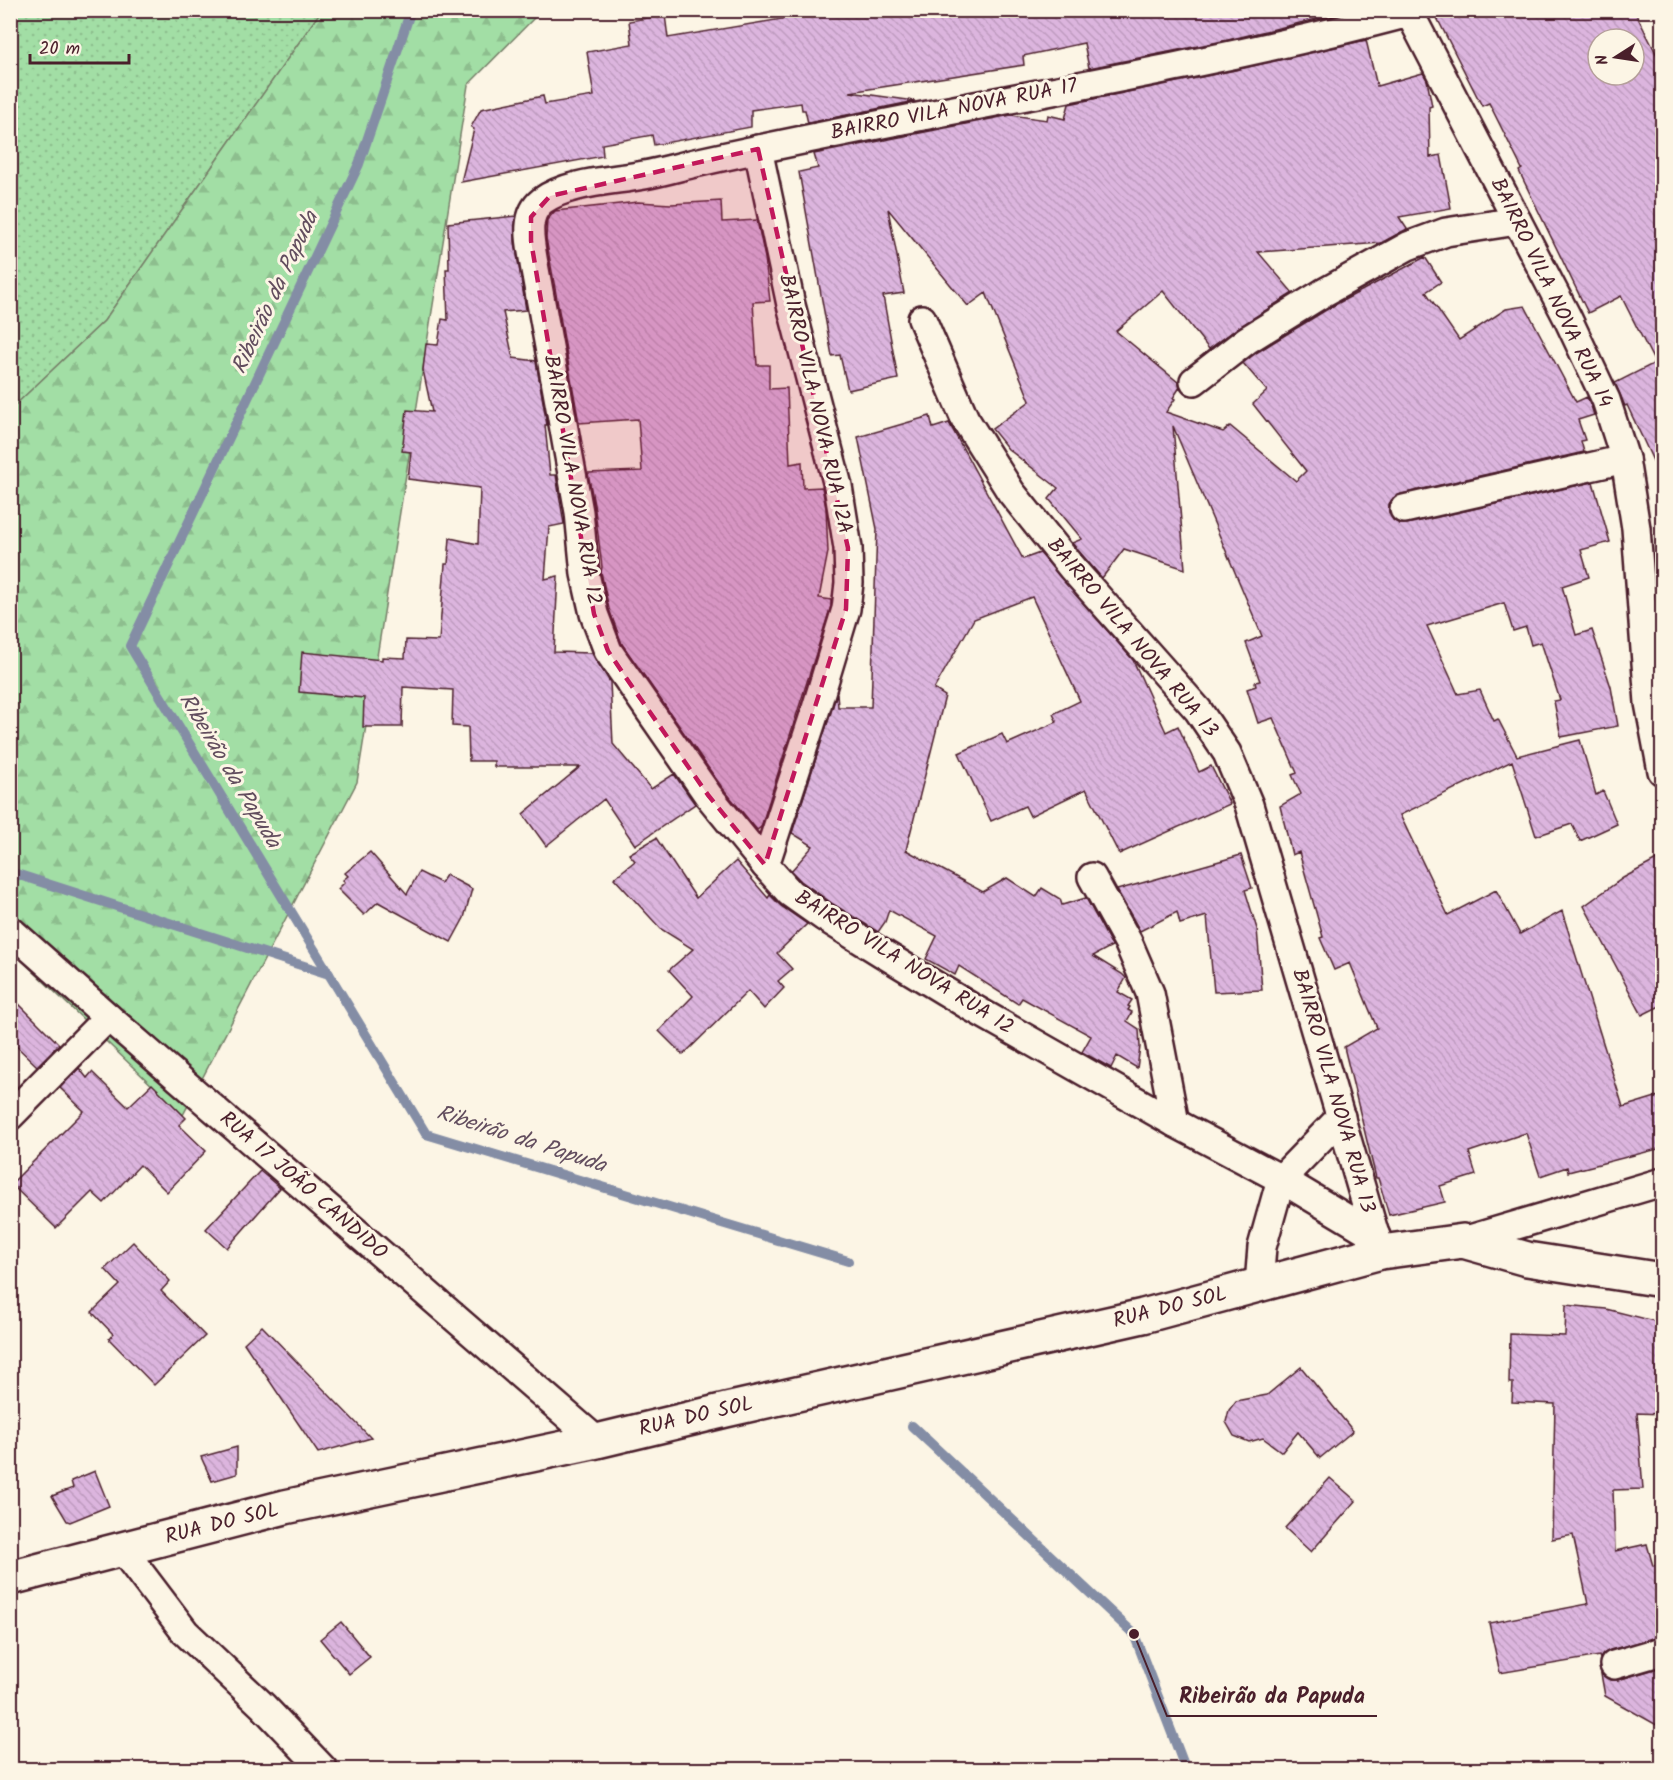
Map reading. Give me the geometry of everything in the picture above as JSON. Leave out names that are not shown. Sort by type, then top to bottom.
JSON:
[{"type":"street","name":"BAIRRO VILA NOVA RUA 17","points":[[531,241],[531,217],[535,208],[541,202],[563,190],[1302,40],[1409,12]]},
{"type":"street","name":"BAIRRO VILA NOVA RUA 14","points":[[1409,12],[1567,316],[1606,399],[1625,459],[1636,528],[1649,703],[1662,771]]},
{"type":"street","name":"BAIRRO VILA NOVA RUA 12A","points":[[758,149],[791,305],[838,486],[848,548],[849,583],[846,609],[822,690],[765,865]]},
{"type":"street","points":[[1194,381],[1247,340],[1323,293],[1408,246],[1446,231],[1517,221]]},
{"type":"street","name":"BAIRRO VILA NOVA RUA 12","points":[[531,241],[579,512],[585,574],[594,614],[608,651],[633,688],[708,795],[765,865],[790,893],[824,917],[971,1007],[1175,1123],[1281,1179],[1378,1244]]},
{"type":"street","name":"BAIRRO VILA NOVA RUA 13","points":[[922,319],[965,419],[1011,492],[1072,568],[1198,710],[1227,753],[1249,806],[1378,1244]]},
{"type":"street","points":[[1404,509],[1625,459]]},
{"type":"street","points":[[1092,877],[1128,942],[1150,993],[1175,1123]]},
{"type":"street","name":"RUA 17 JOÃO CANDIDO","points":[[10,930],[597,1441]]},
{"type":"street","points":[[10,1116],[108,1017]]},
{"type":"street","points":[[1259,1285],[1262,1247],[1281,1179],[1341,1117]]},
{"type":"street","points":[[1463,1241],[1662,1182]]},
{"type":"street","points":[[1463,1241],[1527,1259],[1662,1280]]},
{"type":"street","name":"RUA DO SOL","points":[[10,1578],[285,1507],[597,1441],[1143,1316],[1259,1285],[1378,1244],[1463,1241]]},
{"type":"street","points":[[122,1549],[185,1632],[263,1706],[324,1770]]},
{"type":"street","points":[[1614,1665],[1662,1651]]},
{"type":"highlighted area","points":[[758,149],[848,548],[846,609],[765,865],[708,795],[633,688],[608,651],[594,614],[531,241],[531,217],[550,196]]},
{"type":"green space","points":[[11,11],[321,11],[104,321],[11,409]]},
{"type":"green space","points":[[321,11],[541,11],[468,85],[357,782],[183,1115],[11,950],[11,409],[104,321]]},
{"type":"building","points":[[781,10],[1354,10],[1228,40],[1089,68],[1084,43],[1023,56],[1024,65],[850,92],[915,101],[808,123],[801,103],[751,110],[751,127],[654,145],[652,135],[602,144],[603,156],[461,182],[474,129],[471,127],[481,109],[543,96],[545,104],[594,96],[587,52],[632,44],[629,21],[665,15],[668,38],[782,19]]},
{"type":"building","points":[[1433,10],[1634,10],[1643,27],[1586,27],[1586,87],[1646,87],[1646,34],[1662,65],[1662,480],[1615,383],[1655,363],[1621,296],[1588,313],[1519,171],[1522,169],[1489,103],[1482,106]]},
{"type":"building","points":[[1366,40],[1377,86],[1423,73],[1427,80],[1432,106],[1429,107],[1430,157],[1441,155],[1451,208],[1399,217],[1407,229],[1381,243],[1258,252],[1293,293],[1209,349],[1163,291],[1116,331],[1179,383],[1180,387],[1173,398],[1175,399],[1166,412],[1223,432],[1230,426],[1296,481],[1306,471],[1253,404],[1267,391],[1243,363],[1256,353],[1331,307],[1425,257],[1441,282],[1426,292],[1459,340],[1506,309],[1525,306],[1576,402],[1587,397],[1591,406],[1594,415],[1578,420],[1585,440],[1581,441],[1584,452],[1401,494],[1393,498],[1389,504],[1389,512],[1393,520],[1400,524],[1407,524],[1593,482],[1610,542],[1581,550],[1589,577],[1562,586],[1576,635],[1592,630],[1611,687],[1618,726],[1561,737],[1554,701],[1560,700],[1541,642],[1531,645],[1526,627],[1513,631],[1504,603],[1427,626],[1458,694],[1480,690],[1494,721],[1498,719],[1517,756],[1580,740],[1596,795],[1603,791],[1617,824],[1580,841],[1572,824],[1536,836],[1512,761],[1400,815],[1448,915],[1496,890],[1520,934],[1562,911],[1623,1107],[1662,1095],[1662,1148],[1568,1172],[1567,1167],[1540,1176],[1526,1133],[1469,1152],[1476,1175],[1440,1186],[1445,1202],[1389,1215],[1378,1178],[1376,1178],[1344,1047],[1377,1028],[1350,963],[1334,970],[1320,938],[1323,937],[1299,852],[1292,855],[1280,806],[1301,794],[1292,775],[1297,773],[1273,718],[1258,723],[1247,689],[1256,686],[1255,682],[1260,681],[1246,643],[1262,636],[1173,426],[1185,569],[1124,549],[1102,578],[1072,543],[1082,539],[1049,499],[1058,488],[1008,449],[992,429],[1030,401],[986,293],[968,306],[888,209],[904,293],[883,296],[898,379],[848,390],[840,355],[832,356],[799,172],[818,168],[814,154],[1011,115],[1047,120],[1048,115],[1065,119],[1069,104]]},
{"type":"building","points":[[721,201],[722,222],[757,220],[765,258],[770,301],[753,302],[757,365],[769,365],[769,389],[787,388],[790,464],[802,462],[803,488],[822,487],[826,508],[828,552],[819,598],[831,600],[831,606],[761,827],[757,830],[721,786],[622,644],[609,609],[601,572],[595,510],[588,473],[642,471],[638,419],[579,423],[546,238],[547,220],[555,211],[638,202],[671,204]]},
{"type":"building","points":[[516,216],[515,241],[526,310],[503,312],[513,358],[536,361],[547,425],[545,425],[550,475],[556,475],[564,524],[549,527],[545,579],[558,576],[554,652],[592,653],[610,682],[613,744],[651,789],[674,774],[695,804],[635,845],[604,799],[546,846],[523,814],[580,767],[494,767],[494,761],[469,761],[468,727],[452,726],[453,690],[403,687],[402,727],[363,727],[364,698],[299,692],[302,652],[382,660],[382,657],[405,658],[406,640],[439,641],[445,564],[448,564],[450,538],[478,544],[480,488],[408,479],[411,452],[402,451],[407,410],[432,412],[423,370],[426,344],[438,345],[442,319],[448,320],[446,269],[449,269],[448,223]]},
{"type":"building","points":[[930,416],[933,428],[949,423],[1023,559],[1040,553],[1133,660],[1166,732],[1178,726],[1199,772],[1211,766],[1230,804],[1119,854],[1086,789],[1030,816],[1025,806],[991,821],[959,753],[1002,734],[1007,744],[1057,722],[1053,714],[1080,701],[1032,597],[974,619],[934,689],[945,696],[906,850],[983,892],[1007,878],[1036,897],[1042,888],[1060,899],[1062,905],[1086,898],[1112,946],[1093,956],[1126,978],[1118,992],[1132,1000],[1128,1010],[1132,1012],[1127,1021],[1139,1029],[1140,1047],[1137,1068],[1117,1056],[1111,1068],[1082,1052],[1091,1036],[1022,998],[1018,1004],[959,966],[955,975],[926,959],[937,936],[889,910],[878,932],[833,904],[791,871],[813,846],[792,833],[837,693],[838,707],[871,707],[877,529],[858,437]]},
{"type":"building","points":[[656,838],[696,898],[736,861],[768,898],[770,895],[781,906],[807,924],[777,953],[792,969],[778,981],[784,988],[764,1009],[748,991],[683,1055],[659,1031],[693,996],[669,970],[693,949],[661,929],[614,878],[635,861],[629,854]]},
{"type":"building","points":[[370,852],[407,894],[419,872],[441,883],[446,875],[472,889],[464,918],[451,942],[378,902],[364,915],[338,889],[348,876],[345,873]]},
{"type":"building","points":[[1241,855],[1252,888],[1245,890],[1257,929],[1262,990],[1214,992],[1207,916],[1180,924],[1177,912],[1140,931],[1117,890]]},
{"type":"building","points":[[1662,857],[1662,1005],[1642,1015],[1584,906],[1623,878]]},
{"type":"building","points":[[10,995],[59,1044],[37,1066],[10,1040]]},
{"type":"building","points":[[79,1068],[87,1078],[92,1072],[128,1107],[152,1084],[186,1118],[179,1125],[206,1151],[167,1192],[140,1165],[104,1203],[92,1192],[56,1228],[11,1184],[84,1111],[60,1088]]},
{"type":"building","points":[[260,1171],[280,1188],[227,1248],[206,1229]]},
{"type":"building","points":[[133,1242],[170,1281],[161,1291],[205,1336],[154,1385],[109,1339],[113,1334],[92,1312],[120,1285],[105,1269]]},
{"type":"building","points":[[1566,1305],[1606,1309],[1662,1323],[1662,1414],[1637,1413],[1643,1489],[1613,1490],[1615,1551],[1647,1544],[1653,1566],[1662,1563],[1662,1636],[1610,1650],[1600,1659],[1599,1656],[1500,1673],[1489,1623],[1588,1604],[1573,1535],[1552,1539],[1555,1404],[1512,1402],[1513,1383],[1509,1383],[1510,1334],[1565,1336]]},
{"type":"building","points":[[262,1326],[371,1438],[318,1453],[244,1343]]},
{"type":"building","points":[[1301,1367],[1353,1431],[1320,1458],[1298,1432],[1282,1452],[1263,1438],[1249,1442],[1234,1436],[1226,1422],[1229,1410],[1236,1401],[1267,1395]]},
{"type":"building","points":[[237,1447],[237,1474],[212,1481],[201,1457]]},
{"type":"building","points":[[95,1471],[109,1506],[70,1522],[67,1521],[52,1496],[73,1488],[71,1481]]},
{"type":"building","points":[[1330,1478],[1356,1501],[1311,1552],[1285,1528]]},
{"type":"building","points":[[341,1622],[370,1657],[349,1674],[320,1639]]},
{"type":"building","points":[[1662,1667],[1662,1728],[1605,1696],[1601,1674],[1610,1680],[1618,1680]]},
{"type":"waterway","name":"Ribeirão da Papuda","points":[[411,10],[359,164],[130,646],[426,1134],[848,1261]]},
{"type":"waterway","points":[[10,872],[329,974]]},
{"type":"waterway","name":"Ribeirão da Papuda","points":[[912,1426],[1134,1634],[1186,1770]]},
{"type":"place","name":"Ribeirão da Papuda","points":[[1134,1634]]}]
